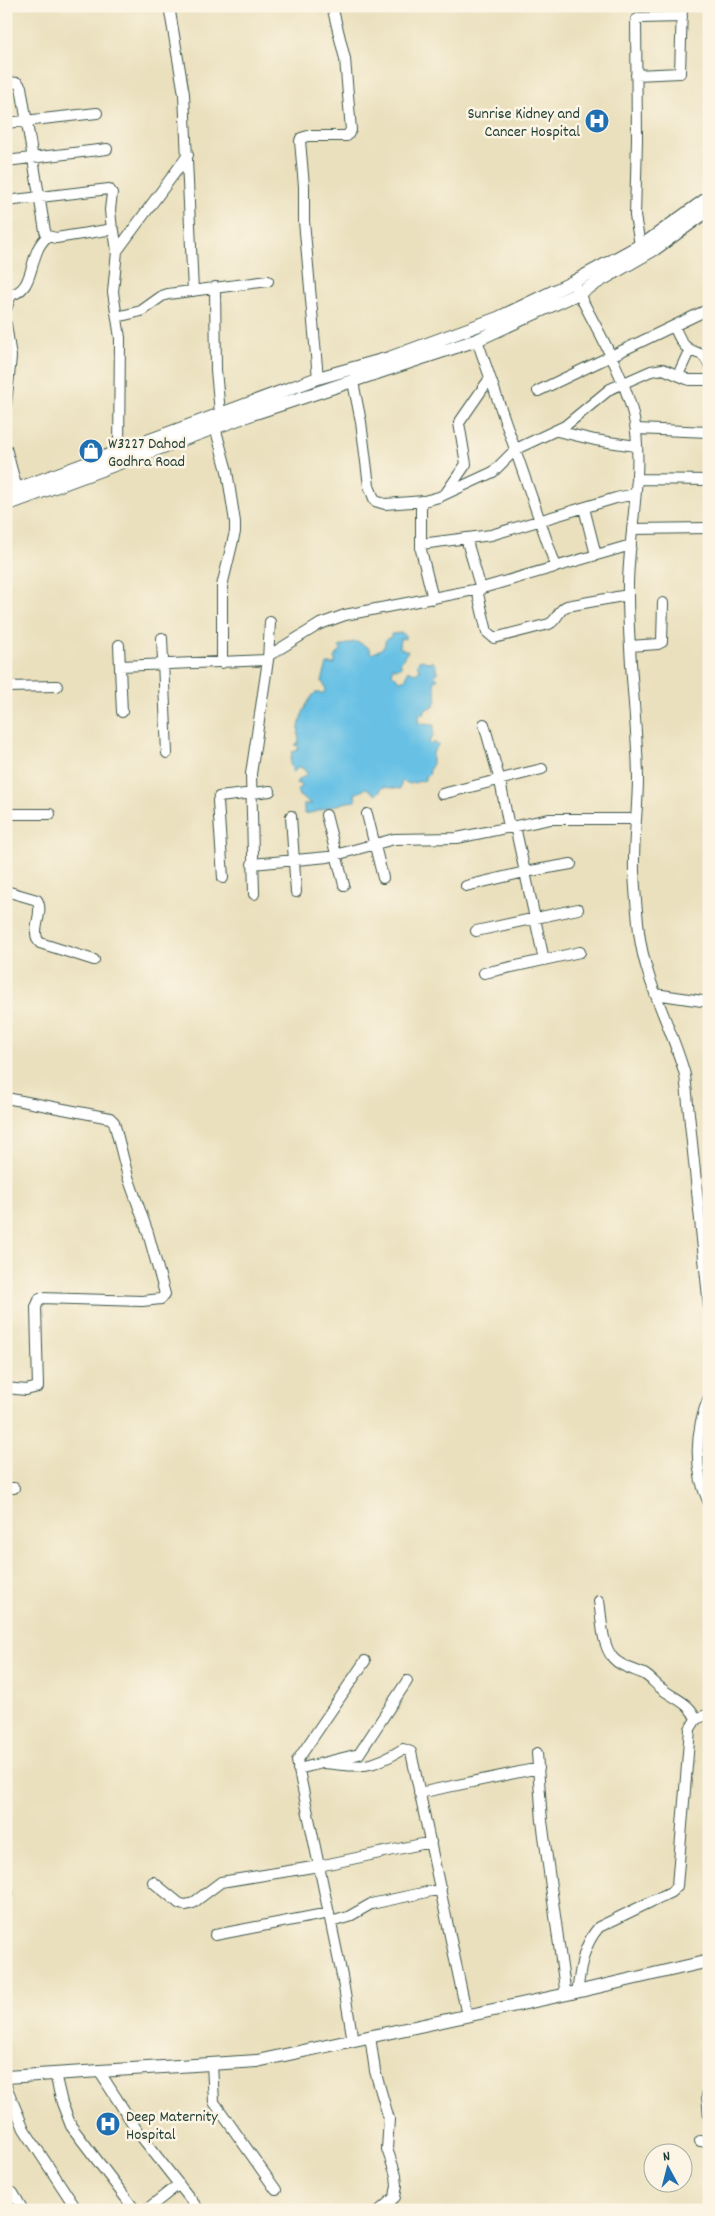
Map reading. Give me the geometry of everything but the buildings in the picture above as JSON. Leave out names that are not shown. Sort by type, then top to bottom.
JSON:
[{"type":"main road","points":[[12,491],[220,413],[318,378],[389,358],[576,288],[709,197]]},
{"type":"main road","points":[[6,505],[215,427],[477,340],[655,249],[709,210]]},
{"type":"main road","points":[[6,2070],[238,2059],[466,2011],[709,1956]]},
{"type":"main road","points":[[6,2077],[257,2061],[709,1960]]},
{"type":"street","points":[[169,6],[184,94],[193,291]]},
{"type":"street","points":[[318,378],[304,220],[300,141],[303,136],[347,136],[351,130],[345,59],[332,6]]},
{"type":"street","points":[[636,75],[680,73],[682,12],[638,18],[636,75],[635,216],[640,245]]},
{"type":"street","points":[[6,82],[18,83],[47,236],[37,249],[25,287],[20,292],[8,295],[6,308]]},
{"type":"street","points":[[6,123],[97,113]]},
{"type":"street","points":[[6,161],[107,149]]},
{"type":"street","points":[[117,251],[188,155]]},
{"type":"street","points":[[6,201],[109,189],[112,193],[110,210],[117,251],[113,292],[120,338],[119,451]]},
{"type":"street","points":[[47,236],[56,238],[112,230]]},
{"type":"street","points":[[117,317],[140,311],[162,296],[268,281]]},
{"type":"street","points":[[215,287],[216,370],[220,413]]},
{"type":"street","points":[[576,288],[622,383],[636,429],[636,479],[628,595],[638,778],[634,871],[639,934],[645,968],[679,1053],[685,1075],[709,1307]]},
{"type":"street","points":[[538,391],[709,310]]},
{"type":"street","points":[[6,324],[11,357],[6,404]]},
{"type":"street","points":[[674,326],[684,347],[703,355],[709,364]]},
{"type":"street","points":[[477,340],[556,567]]},
{"type":"street","points":[[678,375],[690,351]]},
{"type":"street","points":[[353,382],[361,422],[370,490],[375,501],[385,504],[421,502],[445,494],[492,472],[516,449],[558,431],[573,421],[602,394],[622,383],[658,369],[670,371],[695,382],[709,380]]},
{"type":"street","points":[[445,494],[466,464],[459,422],[490,378]]},
{"type":"street","points":[[215,427],[227,471],[235,522],[235,532],[222,586],[222,663]]},
{"type":"street","points":[[636,429],[709,432]]},
{"type":"street","points":[[558,431],[595,440],[636,446]]},
{"type":"street","points":[[6,448],[12,491]]},
{"type":"street","points":[[636,479],[709,480]]},
{"type":"street","points":[[420,544],[491,535],[635,494]]},
{"type":"street","points":[[421,502],[420,544],[433,599]]},
{"type":"street","points":[[584,508],[596,555]]},
{"type":"street","points":[[632,529],[709,528]]},
{"type":"street","points":[[466,538],[479,589],[487,632],[494,638],[549,624],[553,622],[563,607],[628,595]]},
{"type":"street","points":[[120,666],[222,663],[268,658],[320,624],[335,618],[479,589],[631,545]]},
{"type":"street","points":[[630,646],[661,644],[663,640],[663,604]]},
{"type":"street","points":[[254,894],[250,793],[268,658],[270,622]]},
{"type":"street","points":[[162,638],[167,753]]},
{"type":"street","points":[[119,645],[122,712]]},
{"type":"street","points":[[6,687],[57,686]]},
{"type":"street","points":[[484,724],[524,872],[544,960]]},
{"type":"street","points":[[442,794],[542,770]]},
{"type":"street","points":[[223,878],[219,797],[270,791]]},
{"type":"street","points":[[6,814],[50,814]]},
{"type":"street","points":[[367,814],[383,878]]},
{"type":"street","points":[[326,815],[344,885]]},
{"type":"street","points":[[291,816],[296,892]]},
{"type":"street","points":[[252,864],[336,854],[401,838],[457,838],[550,819],[636,819]]},
{"type":"street","points":[[466,886],[524,872],[571,864]]},
{"type":"street","points":[[6,891],[39,902],[40,910],[36,935],[40,943],[94,960]]},
{"type":"street","points":[[476,931],[578,909]]},
{"type":"street","points":[[484,973],[580,952]]},
{"type":"street","points":[[655,994],[709,1002]]},
{"type":"street","points":[[6,1098],[102,1117],[114,1122],[128,1177],[166,1294],[161,1299],[142,1301],[40,1298],[36,1307],[38,1387],[26,1390],[6,1388]]},
{"type":"street","points":[[709,1397],[698,1430],[697,1448],[704,1492],[709,1503]]},
{"type":"street","points":[[599,1601],[606,1646],[612,1658],[620,1664],[648,1677],[662,1689],[685,1703],[696,1719]]},
{"type":"street","points":[[352,2035],[330,1918],[298,1769],[300,1755],[365,1661]]},
{"type":"street","points":[[298,1769],[358,1754],[407,1681]]},
{"type":"street","points":[[578,1986],[581,1962],[590,1936],[599,1927],[671,1892],[677,1886],[690,1729],[696,1719],[709,1714]]},
{"type":"street","points":[[324,1763],[351,1766],[373,1765],[403,1749],[411,1752],[466,2011]]},
{"type":"street","points":[[537,1753],[542,1822],[565,1989]]},
{"type":"street","points":[[419,1793],[539,1768]]},
{"type":"street","points":[[153,1882],[180,1904],[186,1905],[193,1903],[221,1882],[319,1866],[430,1842]]},
{"type":"street","points":[[215,1936],[330,1918],[348,1917],[371,1904],[441,1889]]},
{"type":"street","points":[[370,2036],[375,2071],[389,2119],[386,2144],[397,2185],[395,2197],[380,2210]]},
{"type":"street","points":[[212,2064],[214,2102],[276,2190]]},
{"type":"street","points":[[99,2071],[140,2136],[200,2210]]},
{"type":"street","points":[[55,2074],[65,2114],[71,2126],[135,2210]]},
{"type":"street","points":[[6,2086],[24,2129],[77,2210]]},
{"type":"street","points":[[707,2095],[709,2117]]},
{"type":"street","points":[[146,2210],[179,2184]]},
{"type":"street","points":[[12,2193],[23,2210]]},
{"type":"water","points":[[402,633],[405,635],[405,639],[401,638],[400,648],[408,651],[400,663],[402,666],[396,669],[393,666],[392,673],[400,681],[406,679],[408,670],[415,673],[420,670],[417,664],[422,660],[430,663],[432,661],[436,666],[436,671],[439,671],[434,675],[438,679],[434,681],[437,701],[433,704],[435,706],[426,709],[424,714],[420,714],[418,723],[434,725],[433,736],[429,742],[432,745],[434,742],[438,745],[432,754],[430,774],[425,776],[425,780],[410,784],[402,781],[400,789],[383,787],[376,795],[367,788],[355,794],[356,801],[304,814],[304,804],[312,804],[299,796],[297,790],[302,787],[301,784],[296,782],[307,774],[305,770],[298,766],[293,773],[290,764],[292,752],[298,750],[298,746],[295,745],[299,743],[300,723],[304,709],[315,693],[324,693],[326,689],[322,681],[327,664],[335,664],[335,657],[341,650],[339,647],[358,642],[371,650],[372,654],[384,647],[386,639],[391,637],[391,634]]},
{"type":"place","name":"Sunrise Kidney and Cancer Hospital","points":[[597,121]]},
{"type":"place","name":"W3227 Dahod Godhra Road","points":[[91,451]]},
{"type":"place","name":"Deep Maternity Hospital","points":[[108,2124]]}]
